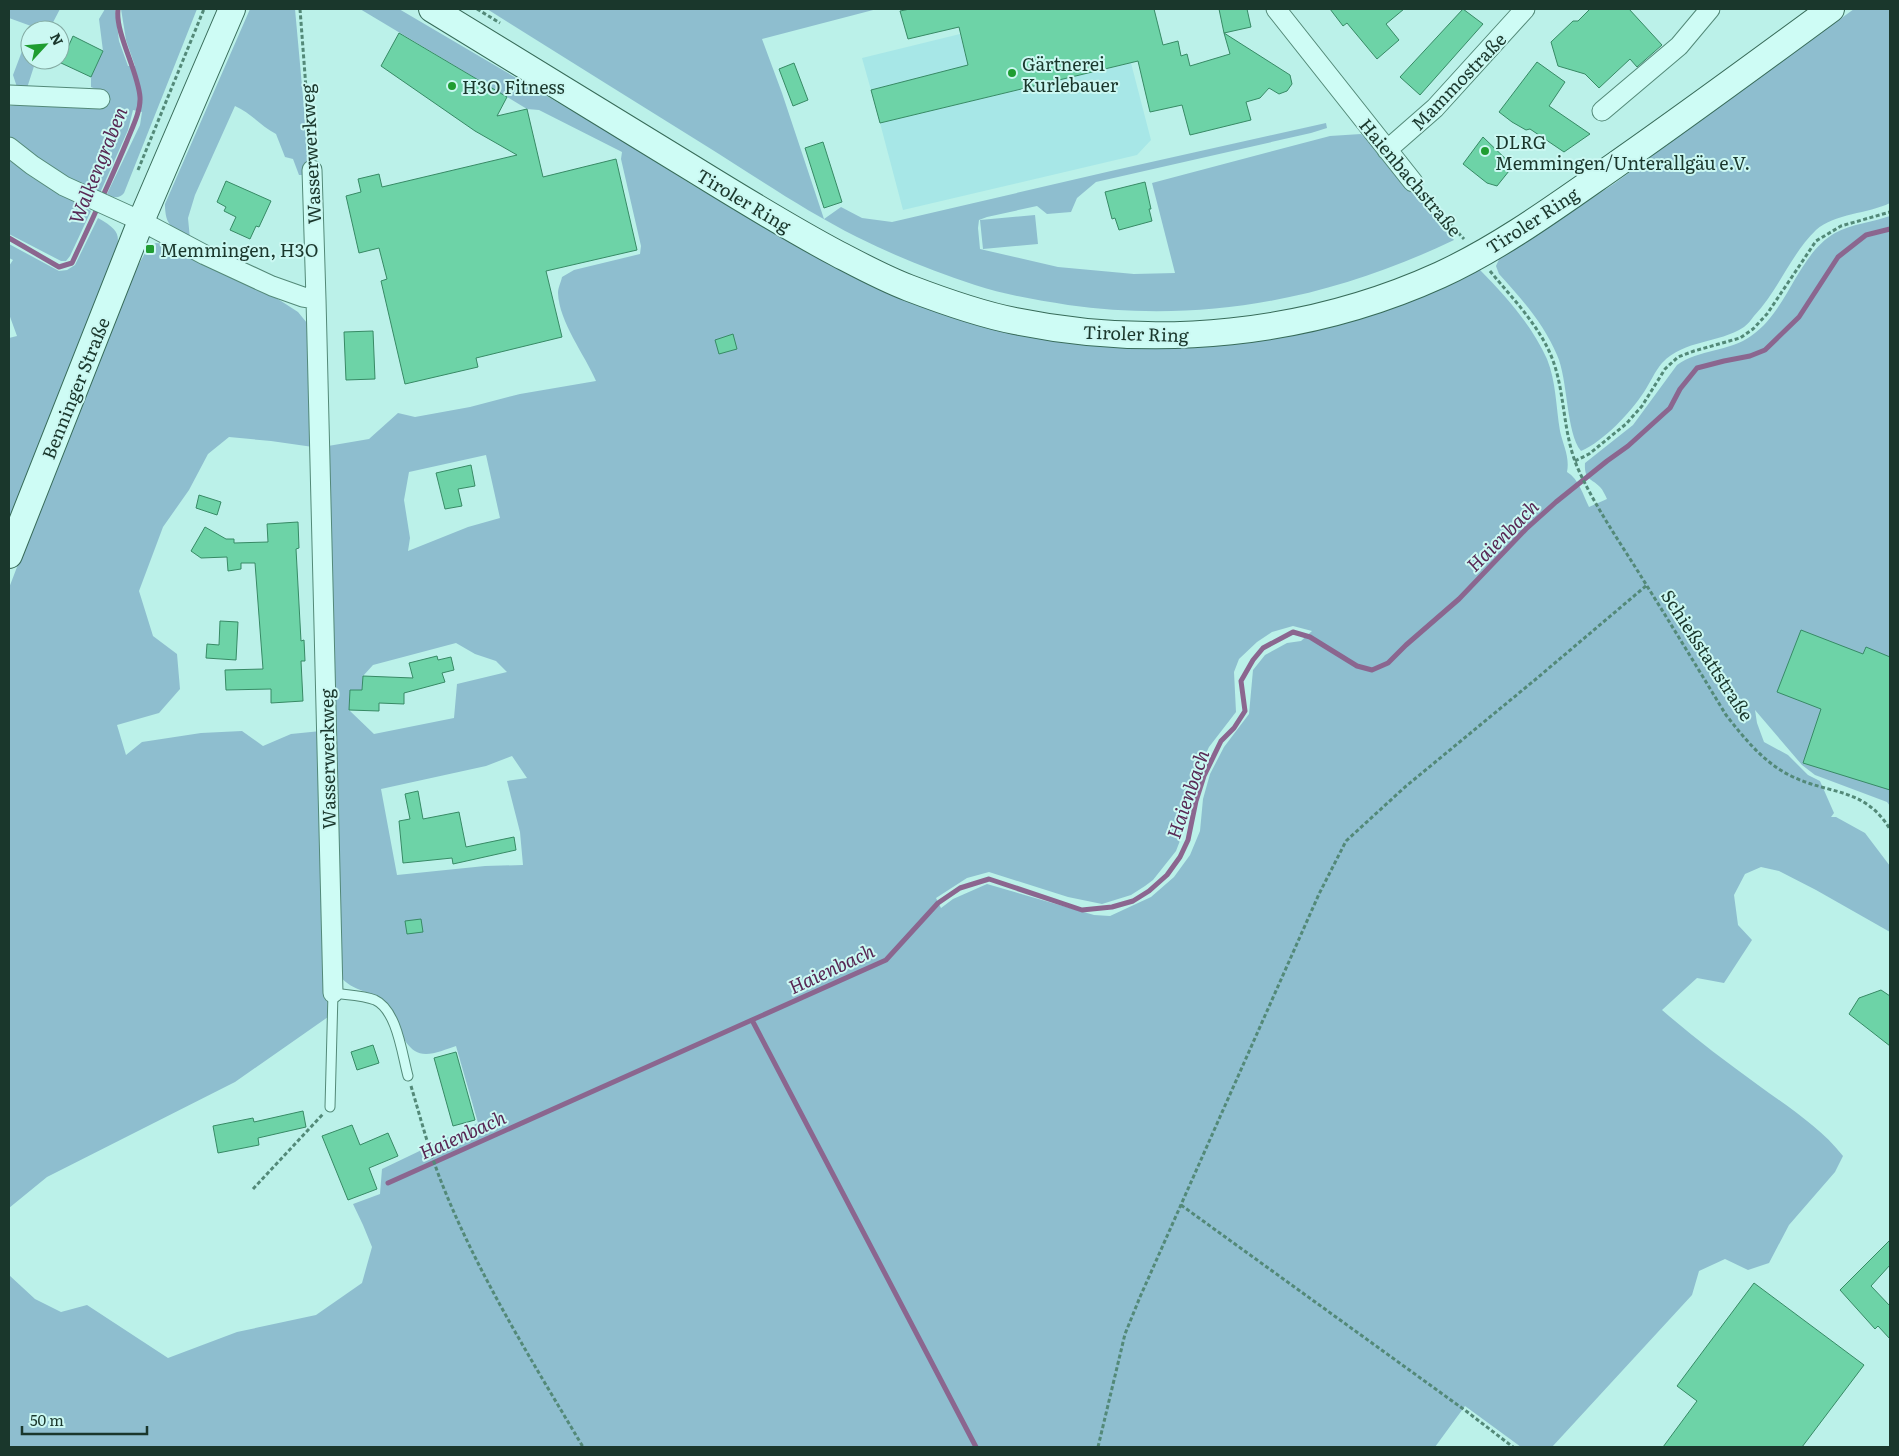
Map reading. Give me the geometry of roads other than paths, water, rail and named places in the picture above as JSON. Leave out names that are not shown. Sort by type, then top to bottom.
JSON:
[{"type":"main road","name":"Benninger Straße","points":[[9,555],[141,221],[232,9]]},
{"type":"main road","name":"Tiroler Ring","points":[[432,9],[790,228],[905,287],[954,304],[1010,320],[1067,330],[1159,337],[1264,327],[1303,320],[1389,295],[1439,275],[1467,247],[1581,189],[1716,94],[1831,9]]},
{"type":"street","name":"Haienbachstraße","points":[[1276,9],[1413,182]]},
{"type":"street","name":"Mammostraße","points":[[1387,150],[1435,108],[1525,9]]},
{"type":"street","points":[[1602,111],[1679,46],[1710,9]]},
{"type":"street","points":[[9,95],[100,99]]},
{"type":"street","points":[[9,147],[64,186],[141,221],[205,255],[272,286],[303,297],[316,299]]},
{"type":"street","name":"Wasserwerkweg","points":[[312,170],[333,993]]},
{"type":"lane","points":[[333,993],[373,999],[385,1007],[392,1017],[408,1076]]},
{"type":"lane","name":"Wasserwerkweg","points":[[330,1107],[333,993]]},
{"type":"waterway","name":"Walkengraben","points":[[9,238],[59,267],[72,263],[121,156],[139,108],[140,97],[138,87],[123,41],[118,19],[118,9]]},
{"type":"waterway","name":"Haienbach","points":[[388,1183],[886,960],[938,903],[960,888],[989,879],[1082,910],[1112,907],[1133,901],[1149,891],[1167,875],[1180,857],[1188,840],[1196,801],[1204,776],[1221,741],[1234,728],[1245,711],[1241,681],[1253,660],[1263,648],[1293,632],[1310,637],[1357,666],[1372,670],[1388,663],[1459,599],[1526,529],[1556,502],[1628,446],[1670,408],[1680,389],[1697,368],[1750,356],[1765,350],[1799,317],[1838,257],[1866,235],[1890,229]]},
{"type":"waterway","points":[[752,1020],[976,1447]]},
{"type":"place","name":"Gärtnerei Kurlebauer","points":[[1012,73]]},
{"type":"place","name":"H3O Fitness","points":[[452,86]]},
{"type":"place","name":"DLRG Memmingen/Unterallgäu e.V.","points":[[1485,151]]},
{"type":"place","name":"Memmingen, H3O","points":[[150,249]]}]
